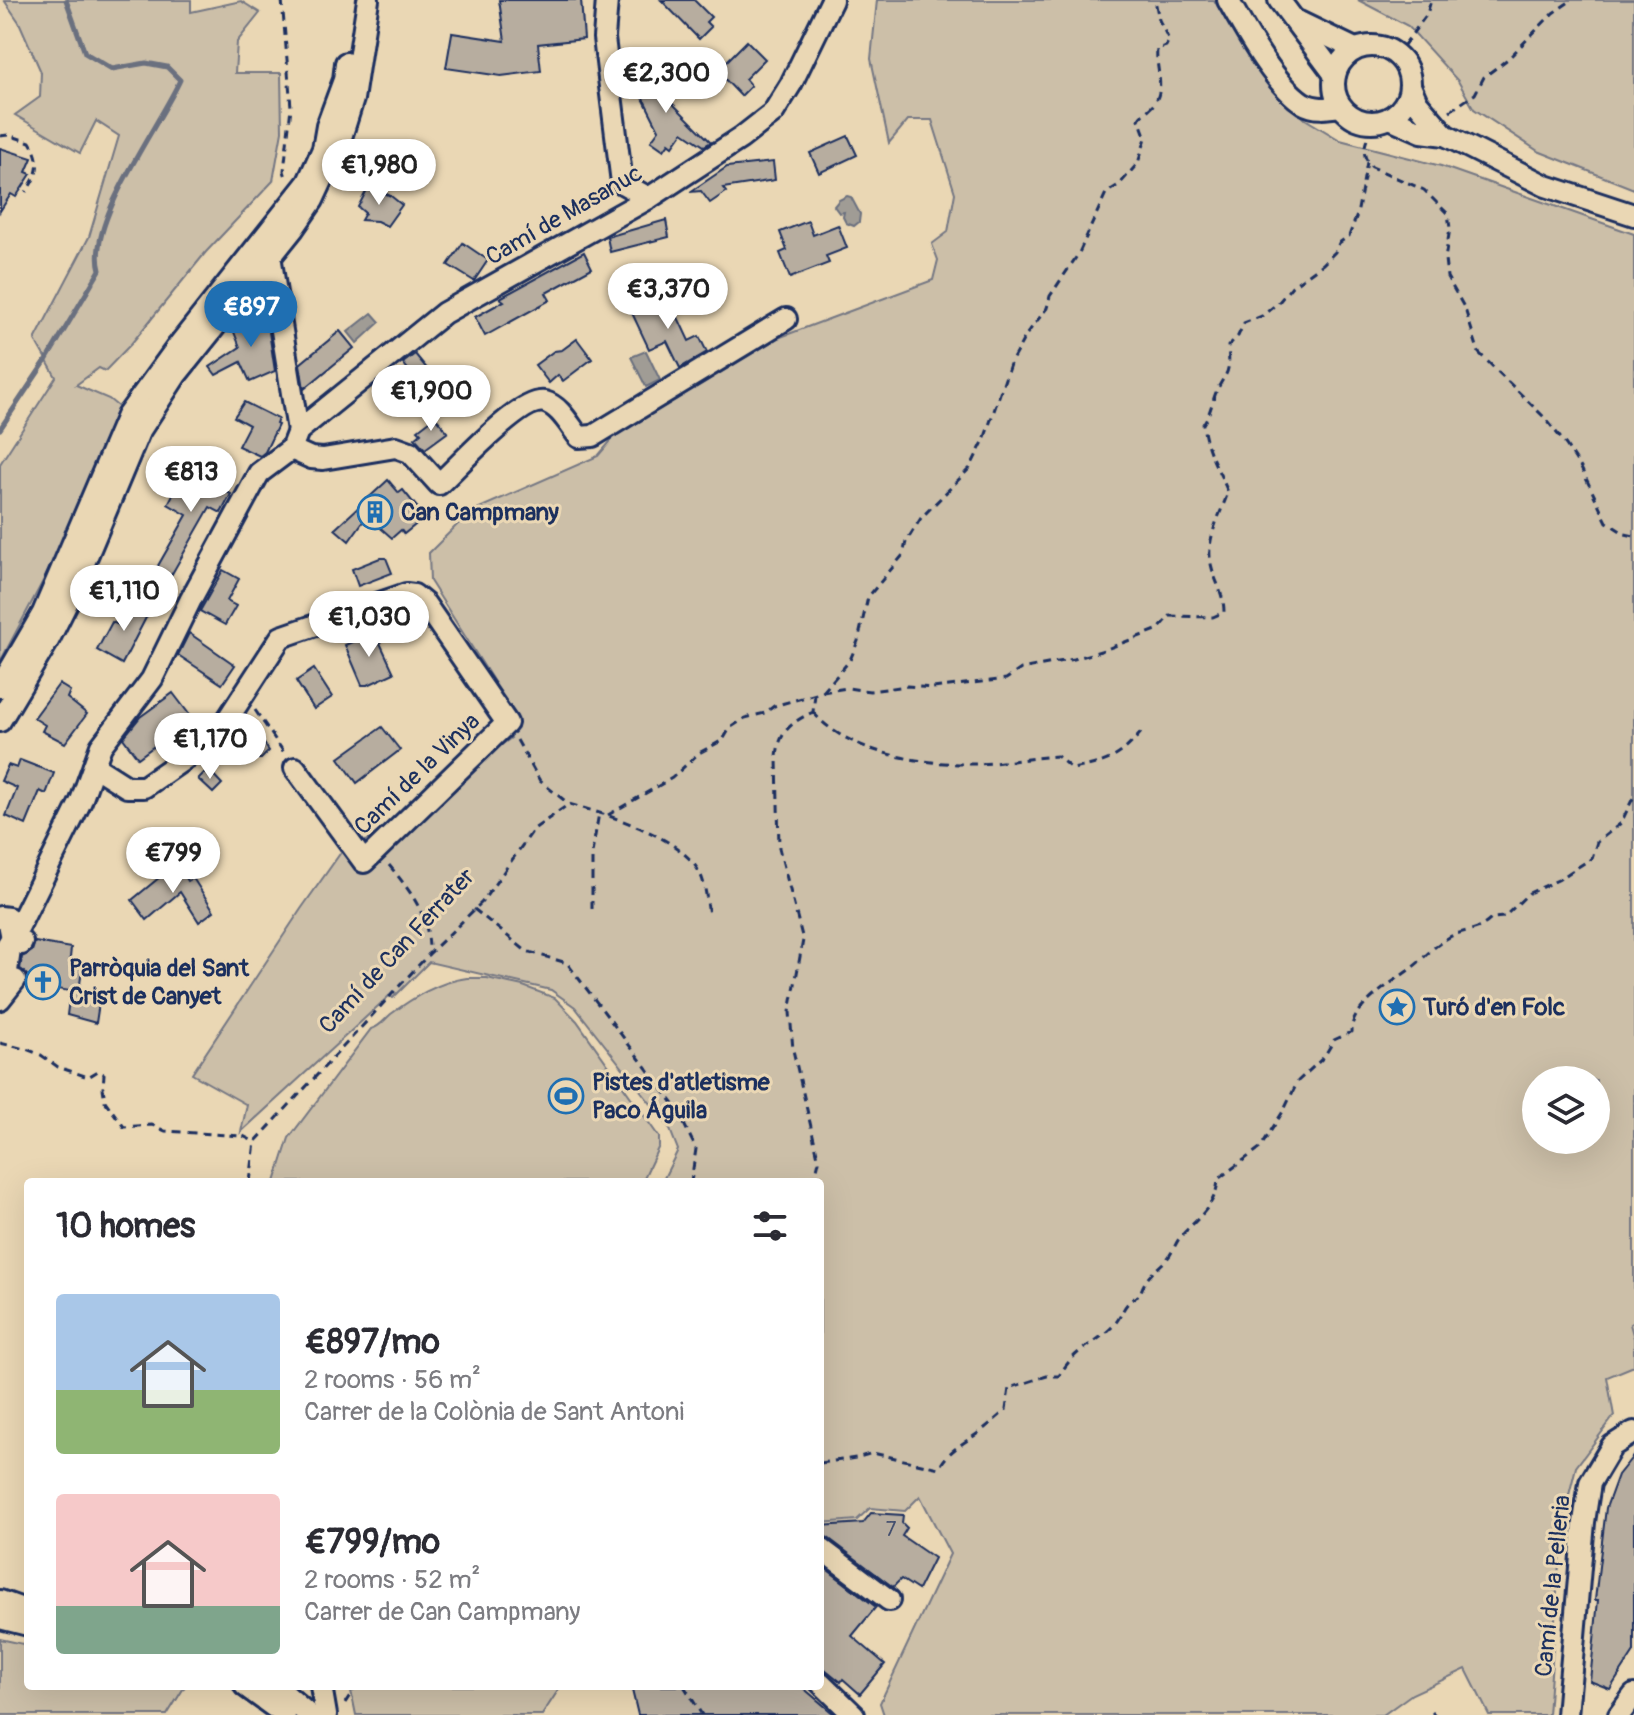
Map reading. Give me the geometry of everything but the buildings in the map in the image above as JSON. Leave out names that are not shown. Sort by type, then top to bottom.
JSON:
[{"type":"street","points":[[607,0],[604,38],[622,183],[649,198]]},
{"type":"street","name":"Camí de Masanuc","points":[[12,938],[81,801],[101,746],[152,679],[259,473],[444,313],[649,198],[741,138],[773,113],[791,84],[832,0]]},
{"type":"street","points":[[1228,0],[1250,38],[1304,104],[1324,109],[1340,106]]},
{"type":"street","points":[[1279,0],[1334,79],[1340,106],[1349,115],[1360,121],[1373,122],[1390,118],[1403,107],[1411,88]]},
{"type":"street","points":[[359,3],[344,80],[327,126],[323,149],[308,182],[306,197],[269,248],[294,440],[311,458],[323,459],[396,447],[410,452],[439,484],[494,431],[531,403],[549,403],[579,437],[593,436],[786,319]]},
{"type":"street","points":[[0,721],[69,599],[139,432],[176,375],[313,200],[339,144],[353,99],[359,3]]},
{"type":"street","points":[[1295,20],[1355,49]]},
{"type":"street","points":[[1288,88],[1314,94],[1334,79],[1342,60],[1355,49],[1374,45],[1393,52],[1408,69],[1417,102],[1445,135]]},
{"type":"street","points":[[1390,118],[1422,132],[1445,135],[1546,186],[1634,215]]},
{"type":"street","points":[[0,687],[43,613],[127,416],[308,182]]},
{"type":"street","points":[[94,766],[127,787],[144,787],[216,737],[281,637],[406,594],[414,595],[425,604],[507,723]]},
{"type":"street","name":"Camí de la Vinya","points":[[370,856],[507,723]]},
{"type":"street","points":[[295,768],[370,856]]},
{"type":"street","points":[[0,917],[8,918],[12,938],[0,957]]},
{"type":"street","points":[[0,999],[15,980],[6,978],[11,943],[22,942],[12,938]]},
{"type":"street","name":"Camí de la Pelleria","points":[[1567,1715],[1590,1483],[1612,1446],[1634,1432]]},
{"type":"street","points":[[824,1551],[889,1600]]},
{"type":"street","points":[[0,1601],[24,1610]]},
{"type":"street","points":[[0,1618],[24,1624]]},
{"type":"street","points":[[824,1686],[854,1715]]},
{"type":"street","points":[[251,1690],[285,1715]]},
{"type":"street","points":[[280,1690],[284,1703],[294,1715]]},
{"type":"street","points":[[282,1690],[309,1715]]},
{"type":"street","points":[[323,1690],[332,1714]]},
{"type":"street","points":[[1619,1715],[1634,1695]]},
{"type":"path","points":[[282,0],[291,107],[284,171],[292,200]]},
{"type":"path","points":[[823,692],[850,660],[868,597],[903,555],[906,542],[921,518],[970,468],[984,440],[1010,364],[1079,253],[1106,193],[1120,184],[1138,163],[1146,138],[1139,119],[1156,100],[1161,77],[1156,59],[1157,49],[1166,46],[1169,40],[1159,20],[1155,0]]},
{"type":"path","points":[[1404,45],[1427,14],[1431,0]]},
{"type":"path","points":[[1450,111],[1475,94],[1484,77],[1509,58],[1553,13],[1572,0]]},
{"type":"path","points":[[0,136],[8,135],[30,142],[37,155],[39,168],[26,192]]},
{"type":"path","points":[[608,815],[672,778],[699,753],[723,740],[730,728],[745,718],[765,713],[774,706],[847,688],[870,691],[907,686],[933,688],[1006,679],[1021,669],[1074,659],[1159,629],[1170,616],[1213,617],[1224,612],[1224,599],[1211,566],[1209,546],[1228,492],[1208,451],[1203,424],[1211,412],[1215,393],[1230,371],[1228,346],[1244,323],[1262,316],[1279,302],[1292,286],[1323,264],[1339,243],[1349,236],[1357,215],[1367,162],[1364,150],[1367,139]]},
{"type":"path","points":[[1367,162],[1424,190],[1448,214],[1447,277],[1465,309],[1479,353],[1546,419],[1559,436],[1581,468],[1607,522],[1634,536]]},
{"type":"path","points":[[244,694],[295,768]]},
{"type":"path","points":[[815,694],[813,712],[823,725],[867,749],[962,764],[1057,756],[1072,769],[1087,767],[1102,764],[1125,752],[1144,729]]},
{"type":"path","points":[[813,712],[795,720],[777,743],[777,797],[779,848],[803,940],[790,1012],[793,1050],[819,1161],[815,1178]]},
{"type":"path","points":[[507,723],[540,781],[569,804],[608,815],[679,847],[702,876],[709,915]]},
{"type":"path","points":[[824,1462],[873,1453],[939,1468],[944,1457],[1006,1410],[1009,1388],[1047,1376],[1059,1376],[1074,1354],[1114,1326],[1123,1306],[1140,1295],[1153,1270],[1167,1260],[1180,1236],[1202,1215],[1218,1189],[1218,1179],[1260,1148],[1298,1081],[1324,1057],[1334,1040],[1351,1032],[1351,1023],[1374,995],[1444,940],[1461,931],[1484,927],[1492,918],[1504,917],[1529,893],[1582,866],[1592,858],[1597,842],[1621,823],[1634,796]]},
{"type":"path","name":"Camí de Can Ferrater","points":[[255,1142],[474,909],[534,829],[569,804]]},
{"type":"path","points":[[592,909],[592,853],[599,813]]},
{"type":"path","points":[[370,856],[420,907],[429,938],[429,954]]},
{"type":"path","points":[[474,909],[526,951],[567,963],[676,1107],[696,1149],[692,1178]]},
{"type":"path","points":[[0,1043],[29,1050],[58,1067],[88,1077],[98,1071],[104,1074],[105,1101],[124,1127],[152,1125],[165,1131],[243,1136],[255,1142],[250,1178]]},
{"type":"path","points":[[332,1714],[353,1690]]},
{"type":"path","points":[[686,1690],[702,1715]]},
{"type":"shaded area","points":[[4,0],[191,0],[191,12],[241,1],[260,13],[237,42],[235,73],[281,73],[282,131],[273,181],[206,252],[105,371],[99,368],[76,385],[109,399],[121,409],[51,566],[0,662],[0,464],[56,377],[35,340],[89,237],[119,136],[96,121],[80,153],[15,115],[40,97],[41,72],[19,22]]},
{"type":"shaded area","points":[[877,0],[1214,0],[1255,67],[1305,119],[1340,140],[1441,166],[1634,234],[1634,1322],[1630,1324],[1634,1338],[1634,1366],[1607,1377],[1614,1416],[1576,1467],[1562,1523],[1548,1715],[1489,1715],[1466,1669],[1412,1694],[1383,1715],[884,1715],[880,1703],[950,1554],[920,1496],[905,1511],[870,1508],[857,1520],[824,1523],[824,1178],[664,1178],[678,1150],[669,1127],[575,1007],[551,990],[429,962],[393,998],[389,996],[241,1132],[247,1105],[192,1074],[356,831],[364,842],[511,738],[485,706],[501,693],[430,581],[429,553],[470,512],[598,456],[615,436],[778,338],[933,280],[938,260],[932,244],[948,232],[955,193],[932,120],[908,120],[889,143],[871,59]]},
{"type":"shaded area","points":[[1358,0],[1634,0],[1634,189],[1538,151],[1474,109],[1458,81],[1408,26]]},
{"type":"shaded area","points":[[847,196],[851,197],[860,214],[859,222],[854,226],[846,223],[844,212],[839,213],[834,206]]},
{"type":"shaded area","points":[[372,313],[380,322],[357,343],[348,332]]},
{"type":"shaded area","points":[[646,351],[660,380],[646,387],[631,357]]},
{"type":"shaded area","name":"Pistes d'atletisme Paco Águila","points":[[467,978],[487,978],[523,986],[555,998],[577,1021],[659,1137],[659,1146],[644,1178],[276,1178],[289,1138],[371,1029],[427,991]]},
{"type":"shaded area","points":[[0,1639],[24,1644],[24,1690],[183,1690],[167,1715],[0,1715]]},
{"type":"shaded area","points":[[351,1690],[558,1690],[542,1715],[356,1715]]},
{"type":"waterway","points":[[0,429],[47,359],[100,270],[99,250],[114,201],[180,80],[167,67],[146,63],[112,69],[85,53],[66,0]]},
{"type":"place","name":"Can Campmany","points":[[375,512]]},
{"type":"place","name":"Parròquia del Sant Crist de Canyet","points":[[43,982]]},
{"type":"place","name":"Turó d'en Folc","points":[[1397,1007]]},
{"type":"place","name":"Pistes d'atletisme Paco Águila","points":[[566,1096]]}]
